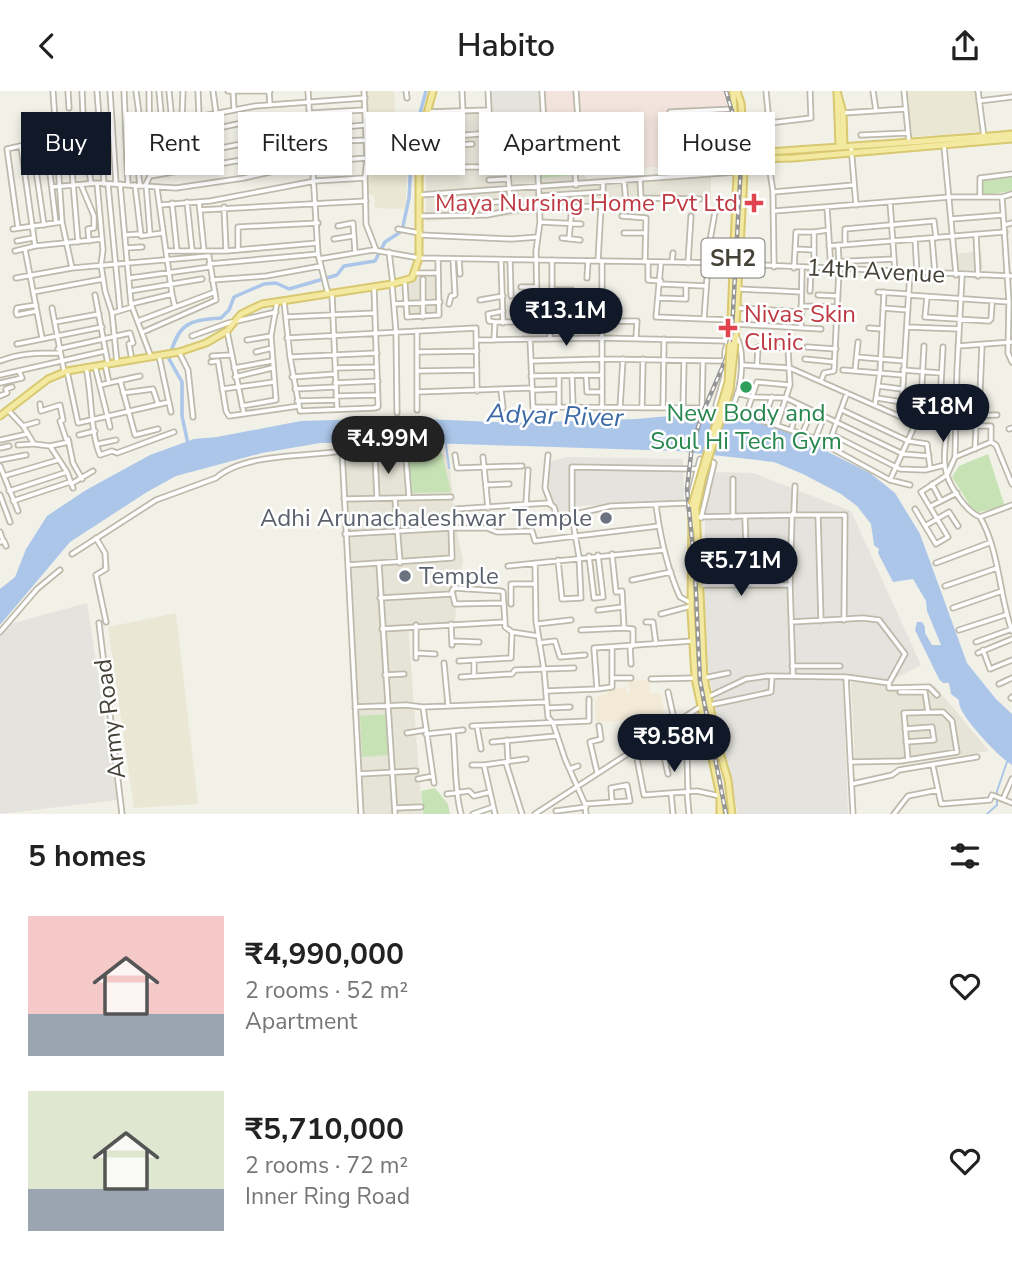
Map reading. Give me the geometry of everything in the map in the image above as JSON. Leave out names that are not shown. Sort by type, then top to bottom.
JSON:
[{"type":"main road","points":[[429,112],[436,91]]},
{"type":"main road","points":[[734,112],[735,91]]},
{"type":"main road","points":[[735,91],[742,112]]},
{"type":"main road","points":[[837,92],[841,97],[845,148]]},
{"type":"main road","points":[[837,92],[845,148]]},
{"type":"main road","points":[[775,157],[845,148],[1012,136]]},
{"type":"main road","points":[[775,155],[793,155]]},
{"type":"main road","points":[[0,416],[48,379],[86,367],[178,353],[206,343],[227,331],[241,314],[250,309],[277,302],[406,281],[415,273],[419,258],[419,175]]},
{"type":"main road","name":"SH2","points":[[732,814],[728,780],[704,678],[701,585],[696,517],[692,505],[726,388],[736,324],[737,175]]},
{"type":"main road","name":"SH2","points":[[732,340],[730,320],[743,175]]},
{"type":"main road","name":"SH2","points":[[696,517],[691,604],[695,678],[720,796],[720,814]]},
{"type":"street","points":[[52,91],[54,112]]},
{"type":"street","points":[[68,91],[69,108]]},
{"type":"street","points":[[82,91],[84,137],[91,183]]},
{"type":"street","points":[[97,91],[120,310]]},
{"type":"street","points":[[110,91],[132,305],[152,358]]},
{"type":"street","points":[[124,91],[128,185]]},
{"type":"street","points":[[136,91],[141,129],[136,154],[140,234]]},
{"type":"street","points":[[149,91],[150,112]]},
{"type":"street","points":[[159,91],[161,112]]},
{"type":"street","points":[[169,91],[171,112]]},
{"type":"street","points":[[183,91],[183,112]]},
{"type":"street","points":[[198,91],[199,112]]},
{"type":"street","points":[[213,91],[216,112]]},
{"type":"street","points":[[234,109],[231,91],[269,91],[270,105]]},
{"type":"street","points":[[308,91],[310,112]]},
{"type":"street","points":[[352,141],[366,140],[364,91]]},
{"type":"street","points":[[406,91],[407,98]]},
{"type":"street","points":[[462,91],[463,112],[489,110]]},
{"type":"street","points":[[465,136],[491,133],[488,91]]},
{"type":"street","points":[[542,91],[544,124],[578,120],[576,91]]},
{"type":"street","points":[[766,91],[769,123],[812,117],[810,91]]},
{"type":"street","points":[[873,91],[876,111]]},
{"type":"street","points":[[904,91],[909,145]]},
{"type":"street","points":[[978,91],[984,139]]},
{"type":"street","points":[[979,101],[1011,97],[1009,91]]},
{"type":"street","points":[[220,112],[309,101],[365,98]]},
{"type":"street","points":[[670,112],[734,109]]},
{"type":"street","points":[[843,113],[905,109]]},
{"type":"street","points":[[343,112],[365,110]]},
{"type":"street","points":[[352,126],[365,125]]},
{"type":"street","points":[[861,135],[908,133]]},
{"type":"street","points":[[943,143],[956,275]]},
{"type":"street","points":[[465,144],[471,144]]},
{"type":"street","points":[[21,146],[7,151],[16,229],[62,222]]},
{"type":"street","points":[[845,148],[856,205]]},
{"type":"street","points":[[150,235],[146,184],[150,176],[238,159]]},
{"type":"street","points":[[366,168],[366,224],[376,250]]},
{"type":"street","points":[[980,173],[981,197]]},
{"type":"street","points":[[980,179],[1012,174]]},
{"type":"street","points":[[25,175],[35,246]]},
{"type":"street","points":[[37,175],[44,225]]},
{"type":"street","points":[[50,175],[55,223]]},
{"type":"street","points":[[59,175],[62,222],[72,268]]},
{"type":"street","points":[[73,175],[78,242]]},
{"type":"street","points":[[52,187],[97,183],[176,188],[257,175]]},
{"type":"street","points":[[315,175],[317,243],[330,294],[337,408]]},
{"type":"street","points":[[449,206],[507,201],[510,198],[508,175]]},
{"type":"street","points":[[522,305],[537,305],[540,222],[538,175]]},
{"type":"street","points":[[575,175],[576,185]]},
{"type":"street","points":[[419,195],[701,175]]},
{"type":"street","points":[[770,175],[774,211],[774,267]]},
{"type":"street","points":[[160,205],[199,202],[315,181],[365,178]]},
{"type":"street","points":[[489,180],[509,179]]},
{"type":"street","points":[[640,180],[641,198],[700,199]]},
{"type":"street","points":[[419,216],[487,215],[540,207],[601,207],[627,203],[624,181]]},
{"type":"street","points":[[97,183],[102,239],[101,265],[112,313],[117,363]]},
{"type":"street","points":[[539,196],[603,192],[603,183]]},
{"type":"street","points":[[81,185],[94,216],[94,229],[88,229],[89,241]]},
{"type":"street","points":[[773,192],[854,185]]},
{"type":"street","points":[[156,188],[175,307]]},
{"type":"street","points":[[774,211],[950,197],[1002,197],[1012,194]]},
{"type":"street","points":[[1002,197],[1010,276],[1008,353],[1012,362]]},
{"type":"street","points":[[200,210],[366,201]]},
{"type":"street","points":[[173,202],[177,251]]},
{"type":"street","points":[[187,202],[191,250]]},
{"type":"street","points":[[143,332],[216,300],[199,202]]},
{"type":"street","points":[[890,202],[895,272]]},
{"type":"street","points":[[569,239],[572,206]]},
{"type":"street","points":[[225,207],[226,251]]},
{"type":"street","points":[[601,207],[602,408]]},
{"type":"street","points":[[827,207],[831,270]]},
{"type":"street","points":[[704,319],[707,263],[715,212]]},
{"type":"street","points":[[952,219],[1003,215]]},
{"type":"street","points":[[622,216],[645,217],[648,280],[706,286]]},
{"type":"street","points":[[688,263],[691,216]]},
{"type":"street","points":[[540,222],[581,224]]},
{"type":"street","points":[[845,244],[845,229],[934,222],[935,274]]},
{"type":"street","points":[[238,250],[239,227],[318,223]]},
{"type":"street","points":[[338,226],[353,223],[355,252]]},
{"type":"street","points":[[1004,225],[1012,223]]},
{"type":"street","points":[[398,229],[420,234],[512,239],[538,237]]},
{"type":"street","points":[[794,268],[796,232],[828,230]]},
{"type":"street","points":[[810,291],[814,232]]},
{"type":"street","points":[[829,246],[1004,232]]},
{"type":"street","points":[[125,236],[163,233]]},
{"type":"street","points":[[624,233],[645,233]]},
{"type":"street","points":[[976,234],[978,276]]},
{"type":"street","points":[[334,239],[354,235]]},
{"type":"street","points":[[16,241],[33,238]]},
{"type":"street","points":[[562,238],[580,240]]},
{"type":"street","points":[[15,251],[35,246],[102,239]]},
{"type":"street","points":[[915,239],[917,273]]},
{"type":"street","points":[[16,278],[72,268],[115,266],[208,253],[317,243]]},
{"type":"street","points":[[838,245],[839,262]]},
{"type":"street","points":[[126,249],[142,247]]},
{"type":"street","points":[[25,249],[42,338]]},
{"type":"street","points":[[795,249],[814,250]]},
{"type":"street","points":[[167,251],[191,250],[208,253]]},
{"type":"street","name":"14th Avenue","points":[[130,278],[210,266],[376,250],[438,259],[707,263],[1010,276]]},
{"type":"street","points":[[389,252],[396,332],[397,414]]},
{"type":"street","points":[[672,262],[673,253]]},
{"type":"street","points":[[405,284],[407,317],[439,315],[438,259]]},
{"type":"street","points":[[449,304],[451,296],[455,295],[453,259]]},
{"type":"street","points":[[459,259],[460,274]]},
{"type":"street","points":[[831,262],[894,259]]},
{"type":"street","points":[[501,260],[503,323]]},
{"type":"street","points":[[510,260],[511,296]]},
{"type":"street","points":[[552,260],[552,308],[571,307]]},
{"type":"street","points":[[587,278],[588,261]]},
{"type":"street","points":[[661,262],[656,317],[730,320]]},
{"type":"street","points":[[212,280],[266,276],[321,266]]},
{"type":"street","points":[[801,328],[802,268]]},
{"type":"street","points":[[821,381],[824,373],[834,371],[839,270]]},
{"type":"street","points":[[415,273],[439,273]]},
{"type":"street","points":[[901,417],[910,273]]},
{"type":"street","points":[[915,509],[936,544],[948,537],[922,491],[947,475],[955,457],[962,276]]},
{"type":"street","points":[[33,292],[103,279]]},
{"type":"street","points":[[130,291],[202,279]]},
{"type":"street","points":[[423,279],[423,317]]},
{"type":"street","points":[[659,298],[686,299],[686,285]]},
{"type":"street","points":[[299,406],[378,407],[374,287]]},
{"type":"street","points":[[521,287],[537,287]]},
{"type":"street","points":[[738,289],[801,292]]},
{"type":"street","points":[[552,290],[572,290]]},
{"type":"street","points":[[138,321],[215,292]]},
{"type":"street","points":[[878,292],[992,303],[1009,302]]},
{"type":"street","points":[[875,405],[880,373],[884,292]]},
{"type":"street","points":[[579,322],[581,296],[602,293]]},
{"type":"street","points":[[112,313],[172,294]]},
{"type":"street","points":[[95,295],[109,383]]},
{"type":"street","points":[[818,295],[838,296]]},
{"type":"street","points":[[480,300],[503,296]]},
{"type":"street","points":[[927,297],[925,317],[990,321],[992,303]]},
{"type":"street","points":[[285,301],[289,357],[299,406]]},
{"type":"street","points":[[579,306],[617,301]]},
{"type":"street","points":[[242,406],[276,400],[271,336],[277,302]]},
{"type":"street","points":[[394,304],[440,302]]},
{"type":"street","points":[[36,305],[17,308],[16,312],[37,311]]},
{"type":"street","points":[[802,306],[837,307]]},
{"type":"street","points":[[51,308],[78,423],[169,402]]},
{"type":"street","points":[[737,308],[802,312]]},
{"type":"street","points":[[883,308],[908,310]]},
{"type":"street","points":[[503,311],[488,314],[489,321],[637,321],[636,338]]},
{"type":"street","points":[[192,335],[276,312]]},
{"type":"street","points":[[286,317],[375,313]]},
{"type":"street","points":[[55,322],[99,314]]},
{"type":"street","points":[[494,340],[495,322]]},
{"type":"street","points":[[550,323],[550,338]]},
{"type":"street","points":[[736,324],[821,329]]},
{"type":"street","points":[[17,344],[102,327]]},
{"type":"street","points":[[907,327],[959,329]]},
{"type":"street","points":[[287,338],[476,328],[477,391]]},
{"type":"street","points":[[869,328],[882,329]]},
{"type":"street","points":[[227,331],[244,414]]},
{"type":"street","points":[[417,331],[417,410]]},
{"type":"street","points":[[0,361],[15,355],[59,351],[130,333],[133,343],[129,344],[131,355]]},
{"type":"street","points":[[247,340],[271,336]]},
{"type":"street","points":[[530,339],[533,407],[702,408],[703,361]]},
{"type":"street","points":[[663,408],[664,339]]},
{"type":"street","points":[[477,340],[732,340],[741,345],[742,365],[737,393],[729,410]]},
{"type":"street","points":[[732,340],[716,405],[816,439],[891,480],[910,485]]},
{"type":"street","points":[[856,370],[858,342]]},
{"type":"street","points":[[958,346],[1010,342]]},
{"type":"street","points":[[979,416],[982,345]]},
{"type":"street","points":[[921,401],[924,346]]},
{"type":"street","points":[[757,365],[758,347],[785,348],[789,351],[790,385],[776,425]]},
{"type":"street","points":[[807,347],[836,349]]},
{"type":"street","points":[[256,352],[272,348]]},
{"type":"street","points":[[940,402],[943,348]]},
{"type":"street","points":[[0,375],[105,351]]},
{"type":"street","points":[[416,352],[477,351]]},
{"type":"street","points":[[289,357],[377,352]]},
{"type":"street","points":[[178,353],[188,370],[193,417]]},
{"type":"street","points":[[212,356],[230,355]]},
{"type":"street","points":[[161,356],[171,412]]},
{"type":"street","points":[[857,357],[904,361]]},
{"type":"street","points":[[620,408],[623,359]]},
{"type":"street","points":[[642,408],[643,359]]},
{"type":"street","points":[[805,359],[835,362]]},
{"type":"street","points":[[683,408],[684,360]]},
{"type":"street","points":[[211,362],[218,361],[229,416],[336,398],[378,395]]},
{"type":"street","points":[[234,368],[272,361]]},
{"type":"street","points":[[530,361],[725,361]]},
{"type":"street","points":[[742,365],[790,368],[901,417],[907,423],[947,427],[947,475],[971,512],[980,517],[990,543],[1006,616],[1012,630],[976,642]]},
{"type":"street","points":[[95,366],[110,426]]},
{"type":"street","points":[[86,367],[91,390],[92,419],[102,456],[174,432]]},
{"type":"street","points":[[335,368],[377,367]]},
{"type":"street","points":[[235,377],[272,368]]},
{"type":"street","points":[[417,372],[477,370]]},
{"type":"street","points":[[843,370],[941,373]]},
{"type":"street","points":[[0,383],[22,378],[19,371]]},
{"type":"street","points":[[292,377],[335,374]]},
{"type":"street","points":[[572,375],[573,406]]},
{"type":"street","points":[[586,375],[587,392],[602,392]]},
{"type":"street","points":[[531,376],[603,375]]},
{"type":"street","points":[[100,385],[140,376]]},
{"type":"street","points":[[559,376],[559,407]]},
{"type":"street","points":[[120,380],[135,435],[158,429]]},
{"type":"street","points":[[295,389],[378,381]]},
{"type":"street","points":[[222,389],[239,389],[274,382]]},
{"type":"street","points":[[746,415],[757,382],[790,385]]},
{"type":"street","points":[[878,386],[902,389]]},
{"type":"street","points":[[0,396],[12,387]]},
{"type":"street","points":[[123,393],[153,389],[158,404]]},
{"type":"street","points":[[417,392],[559,389]]},
{"type":"street","points":[[501,390],[503,408]]},
{"type":"street","points":[[737,393],[752,397],[786,398],[902,454],[929,456]]},
{"type":"street","points":[[828,446],[847,393]]},
{"type":"street","points":[[763,421],[772,397]]},
{"type":"street","points":[[877,398],[947,403]]},
{"type":"street","points":[[40,404],[41,411],[60,405],[63,420],[60,421],[65,439],[68,439],[73,463],[82,479]]},
{"type":"street","points":[[791,429],[799,404]]},
{"type":"street","points":[[8,410],[23,426],[34,444]]},
{"type":"street","points":[[842,410],[908,442],[928,444],[930,469]]},
{"type":"street","points":[[802,434],[812,411]]},
{"type":"street","points":[[956,416],[997,415]]},
{"type":"street","points":[[816,439],[824,417]]},
{"type":"street","points":[[23,426],[37,422]]},
{"type":"street","points":[[891,480],[915,424]]},
{"type":"street","points":[[975,449],[976,426]]},
{"type":"street","points":[[956,427],[991,426],[991,442]]},
{"type":"street","points":[[79,435],[95,431]]},
{"type":"street","points":[[0,440],[27,434]]},
{"type":"street","points":[[833,435],[897,467],[930,469],[945,465]]},
{"type":"street","points":[[98,445],[116,440]]},
{"type":"street","points":[[18,445],[50,446],[69,442]]},
{"type":"street","points":[[955,457],[991,442]]},
{"type":"street","points":[[991,442],[996,445],[1012,484]]},
{"type":"street","points":[[0,448],[9,446]]},
{"type":"street","points":[[50,446],[67,472],[71,485]]},
{"type":"street","points":[[72,554],[156,499],[212,480],[224,471],[298,455],[318,455],[342,450],[361,814]]},
{"type":"street","points":[[0,460],[26,455]]},
{"type":"street","points":[[375,455],[377,498]]},
{"type":"street","points":[[455,455],[457,468],[522,466]]},
{"type":"street","points":[[548,455],[545,488],[558,516],[572,516],[600,508],[692,505],[699,459],[709,459],[714,463],[696,517],[845,515],[844,621]]},
{"type":"street","points":[[483,457],[488,507]]},
{"type":"street","points":[[406,458],[409,498]]},
{"type":"street","points":[[3,479],[58,460]]},
{"type":"street","points":[[0,466],[18,511]]},
{"type":"street","points":[[558,559],[562,599],[581,598],[579,557],[572,516],[572,467],[696,469]]},
{"type":"street","points":[[526,504],[528,470]]},
{"type":"street","points":[[13,501],[71,485],[93,471]]},
{"type":"street","points":[[9,491],[67,472]]},
{"type":"street","points":[[733,479],[733,517]]},
{"type":"street","points":[[486,485],[509,484]]},
{"type":"street","points":[[932,484],[941,501]]},
{"type":"street","points":[[793,675],[790,585],[795,486]]},
{"type":"street","points":[[930,507],[957,493]]},
{"type":"street","points":[[344,499],[451,497]]},
{"type":"street","points":[[1,498],[10,522]]},
{"type":"street","points":[[395,498],[400,563]]},
{"type":"street","points":[[456,509],[551,503]]},
{"type":"street","points":[[656,505],[671,572],[680,597],[691,604]]},
{"type":"street","points":[[980,517],[1012,505]]},
{"type":"street","points":[[946,506],[958,526]]},
{"type":"street","points":[[925,526],[950,512]]},
{"type":"street","points":[[818,515],[821,621]]},
{"type":"street","points":[[745,516],[747,585]]},
{"type":"street","points":[[345,534],[487,528],[497,532],[532,531],[535,541],[659,526]]},
{"type":"street","points":[[347,565],[452,558],[451,528]]},
{"type":"street","points":[[0,532],[1,542],[6,546]]},
{"type":"street","points":[[96,537],[107,561],[106,569],[96,575],[106,622]]},
{"type":"street","points":[[936,563],[990,543]]},
{"type":"street","points":[[508,566],[664,550]]},
{"type":"street","points":[[612,554],[616,592],[622,591],[624,628]]},
{"type":"street","points":[[589,556],[594,598],[603,597],[598,555]]},
{"type":"street","points":[[534,563],[538,636],[548,717],[553,723],[569,769],[586,805],[586,814]]},
{"type":"street","points":[[379,564],[395,814]]},
{"type":"street","points":[[945,586],[997,568]]},
{"type":"street","points":[[0,632],[37,589],[60,570]]},
{"type":"street","points":[[632,580],[671,572]]},
{"type":"street","points":[[510,604],[512,584],[534,584]]},
{"type":"street","points":[[692,585],[790,585]]},
{"type":"street","points":[[503,603],[455,604],[452,594],[454,588],[496,589],[503,592],[505,627],[512,632],[538,636]]},
{"type":"street","points":[[953,608],[1002,591]]},
{"type":"street","points":[[380,598],[452,594]]},
{"type":"street","points":[[661,614],[691,604]]},
{"type":"street","points":[[598,610],[623,607]]},
{"type":"street","points":[[959,630],[1006,616]]},
{"type":"street","points":[[791,622],[863,618],[879,620],[905,654],[889,683],[889,688],[929,687],[937,695]]},
{"type":"street","points":[[537,624],[571,620]]},
{"type":"street","points":[[382,629],[505,622]]},
{"type":"street","points":[[646,622],[653,622],[656,643]]},
{"type":"street","name":"Army Road","points":[[99,623],[122,814]]},
{"type":"street","points":[[451,624],[452,643],[478,642]]},
{"type":"street","points":[[416,625],[416,655],[435,654]]},
{"type":"street","points":[[581,630],[632,629],[631,664]]},
{"type":"street","points":[[459,661],[511,658],[512,632]]},
{"type":"street","points":[[978,653],[1012,639]]},
{"type":"street","points":[[539,643],[555,641],[559,657],[585,655]]},
{"type":"street","points":[[597,689],[594,648],[693,641]]},
{"type":"street","points":[[546,691],[612,687],[612,647]]},
{"type":"street","points":[[984,650],[991,670],[1012,660]]},
{"type":"street","points":[[474,661],[474,676]]},
{"type":"street","points":[[444,663],[447,705]]},
{"type":"street","points":[[792,666],[840,666]]},
{"type":"street","points":[[461,677],[512,674],[515,670],[574,668]]},
{"type":"street","points":[[704,678],[728,673]]},
{"type":"street","points":[[385,675],[404,674]]},
{"type":"street","points":[[708,697],[751,678],[772,676],[846,677],[889,683]]},
{"type":"street","points":[[710,705],[771,692],[772,676]]},
{"type":"street","points":[[846,677],[853,814]]},
{"type":"street","points":[[612,678],[631,678]]},
{"type":"street","points":[[651,679],[695,678]]},
{"type":"street","points":[[999,684],[1012,678]]},
{"type":"street","points":[[668,692],[687,757],[689,814]]},
{"type":"street","points":[[900,692],[926,692],[928,712]]},
{"type":"street","points":[[481,749],[474,726],[590,721],[589,699]]},
{"type":"street","points":[[355,707],[570,706]]},
{"type":"street","points":[[423,707],[435,783]]},
{"type":"street","points":[[535,814],[700,707]]},
{"type":"street","points":[[850,762],[908,760],[957,752],[953,722],[943,712],[904,713],[908,760]]},
{"type":"street","points":[[630,722],[644,795],[697,791],[720,796]]},
{"type":"street","points":[[597,772],[590,742],[601,739],[600,726]]},
{"type":"street","points":[[905,729],[932,727],[934,740],[906,742]]},
{"type":"street","points":[[407,733],[463,730]]},
{"type":"street","points":[[622,731],[632,730]]},
{"type":"street","points":[[453,731],[457,767],[456,792],[461,814]]},
{"type":"street","points":[[659,734],[668,774]]},
{"type":"street","points":[[492,742],[557,736]]},
{"type":"street","points":[[625,739],[633,738]]},
{"type":"street","points":[[507,740],[507,762],[522,814]]},
{"type":"street","points":[[663,753],[679,749]]},
{"type":"street","points":[[852,784],[892,775],[900,770],[977,757]]},
{"type":"street","points":[[472,765],[526,759]]},
{"type":"street","points":[[484,765],[495,814]]},
{"type":"street","points":[[569,769],[578,766]]},
{"type":"street","points":[[933,766],[942,804],[990,800],[992,795],[1012,800]]},
{"type":"street","points":[[359,774],[416,771]]},
{"type":"street","points":[[418,779],[433,776]]},
{"type":"street","points":[[556,811],[631,801],[627,785],[611,788],[612,802]]},
{"type":"street","points":[[1004,797],[1010,786]]},
{"type":"street","points":[[894,814],[908,796],[938,790]]},
{"type":"street","points":[[447,794],[469,791],[474,796],[489,792]]},
{"type":"street","points":[[671,793],[673,814]]},
{"type":"street","points":[[394,808],[421,807]]},
{"type":"street","points":[[473,814],[493,807]]},
{"type":"shaded area","points":[[367,91],[394,91],[395,112],[368,112]]},
{"type":"shaded area","points":[[489,91],[540,91],[542,112],[491,112]]},
{"type":"shaded area","points":[[540,91],[725,91],[727,108],[658,112],[658,167],[644,168],[644,112],[542,112]]},
{"type":"shaded area","points":[[907,91],[975,91],[981,132],[911,137]]},
{"type":"shaded area","points":[[490,110],[479,112],[479,175],[585,175],[586,183],[637,178],[640,207],[426,221],[426,175],[465,175],[465,112],[449,112]]},
{"type":"shaded area","points":[[369,175],[407,175],[405,209],[375,208],[374,195],[368,194]]},
{"type":"shaded area","points":[[711,175],[711,199],[641,198],[640,179]]},
{"type":"shaded area","points":[[981,251],[983,269],[957,271],[956,254]]},
{"type":"shaded area","points":[[422,274],[440,274],[441,315],[407,319],[407,286],[413,278]]},
{"type":"shaded area","points":[[348,450],[449,455],[455,522],[463,561],[457,588],[455,623],[408,625],[422,814],[364,814],[346,479]]},
{"type":"shaded area","points":[[567,457],[683,459],[684,501],[579,506],[570,513],[559,514],[549,495],[548,465]]},
{"type":"shaded area","points":[[714,472],[753,473],[851,511],[921,665],[894,679],[843,678],[848,814],[738,814],[709,676],[704,589],[705,512]]},
{"type":"shaded area","points":[[87,603],[117,800],[0,814],[0,637],[6,625]]},
{"type":"shaded area","points":[[176,613],[198,804],[134,808],[108,627]]},
{"type":"shaded area","points":[[649,680],[650,693],[661,693],[666,724],[642,739],[638,720],[596,722],[595,703],[598,696],[607,694],[607,690],[626,687],[626,693],[629,694],[629,681]]},
{"type":"shaded area","points":[[851,682],[935,686],[989,751],[932,760],[855,765]]},
{"type":"green space","points":[[539,175],[575,175],[539,178]]},
{"type":"green space","points":[[1012,175],[1012,191],[986,195],[982,192],[982,178]]},
{"type":"green space","points":[[408,452],[442,453],[451,492],[412,493]]},
{"type":"green space","points":[[988,454],[1005,507],[979,512],[973,510],[952,477],[959,466]]},
{"type":"green space","points":[[387,714],[390,755],[362,757],[360,716]]},
{"type":"green space","points":[[435,788],[448,804],[450,814],[423,814],[421,791]]},
{"type":"water","points":[[692,414],[740,417],[798,434],[870,473],[895,493],[920,534],[967,663],[1012,714],[1012,765],[964,715],[959,700],[951,694],[949,683],[943,683],[939,679],[915,630],[917,622],[922,622],[932,645],[941,645],[927,611],[926,601],[913,579],[893,582],[878,553],[879,549],[874,545],[871,524],[857,506],[841,494],[774,462],[677,451],[397,442],[320,443],[262,453],[176,476],[70,542],[0,625],[0,589],[15,577],[26,549],[47,516],[86,490],[150,455],[194,439],[301,421],[402,418],[513,423],[636,419]]},
{"type":"waterway","points":[[188,444],[182,416],[182,382],[169,359],[180,332],[199,320],[221,318],[229,310],[234,297],[264,284],[276,283],[289,289],[337,275],[344,266],[375,261],[385,242],[402,231],[409,198],[412,143],[426,91]]},
{"type":"waterway","points":[[446,444],[449,468]]},
{"type":"waterway","points":[[987,814],[997,805],[997,791],[1007,762]]},
{"type":"railway","points":[[726,91],[738,132],[741,164],[732,330],[726,359],[703,412],[692,446],[687,489],[695,571],[700,681],[726,814]]},
{"type":"place","name":"Maya Nursing Home Pvt Ltd","points":[[754,203]]},
{"type":"place","name":"Nivas Skin Clinic","points":[[728,328]]},
{"type":"place","name":"New Body and Soul Hi Tech Gym","points":[[746,387]]},
{"type":"place","name":"Adhi Arunachaleshwar Temple","points":[[606,518]]},
{"type":"place","name":"Temple","points":[[405,576]]},
{"type":"water label","name":"Adyar River","points":[[555,415]]}]
